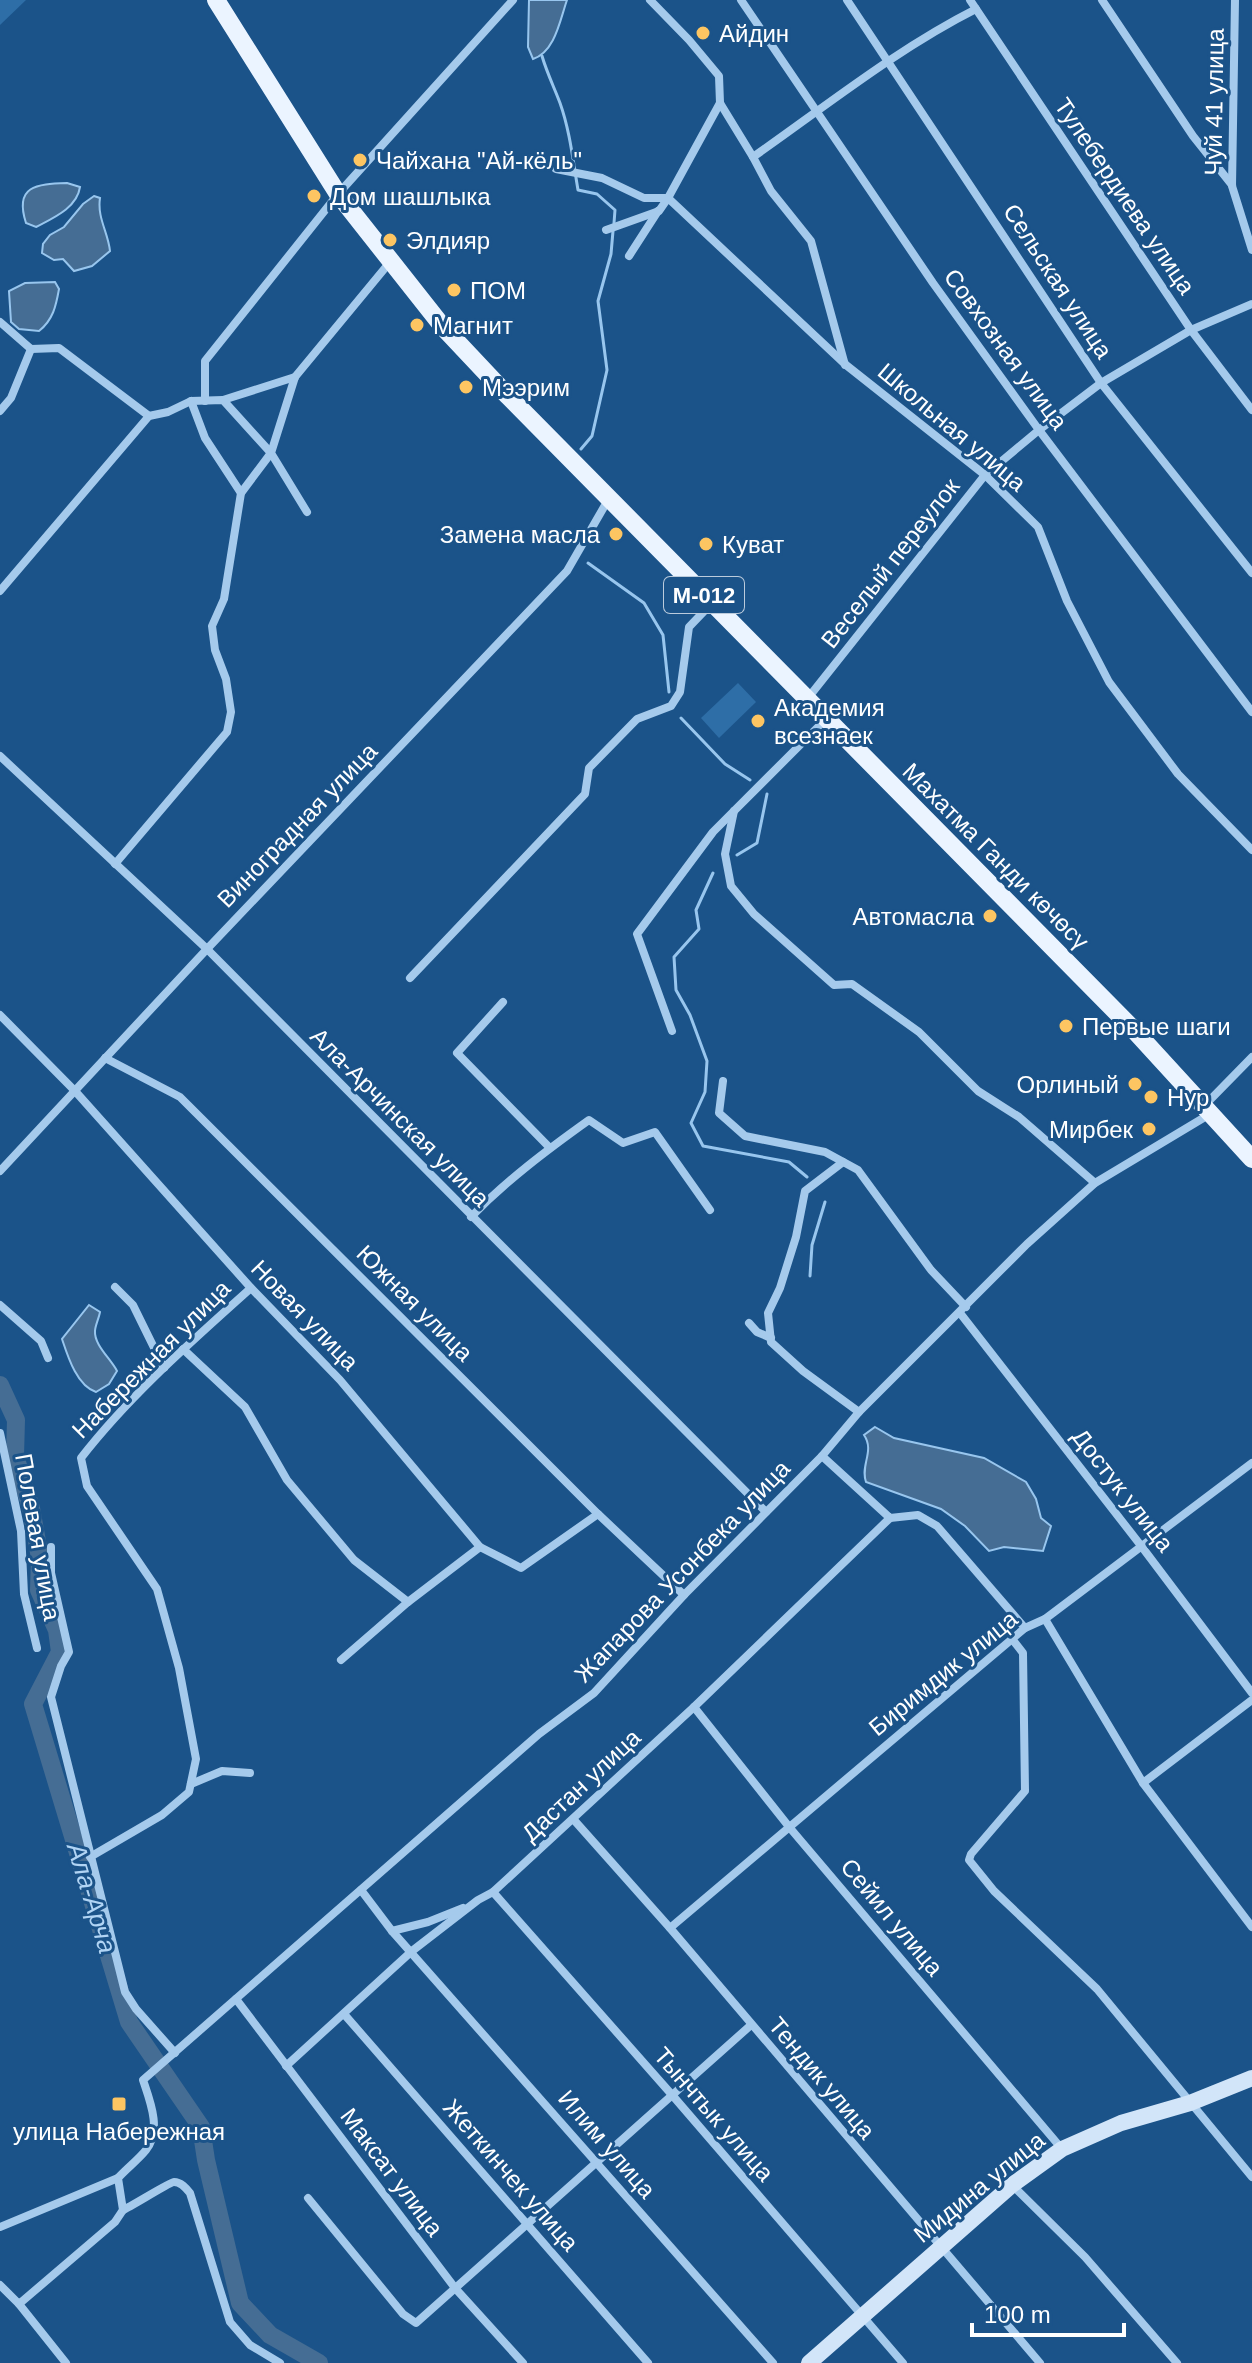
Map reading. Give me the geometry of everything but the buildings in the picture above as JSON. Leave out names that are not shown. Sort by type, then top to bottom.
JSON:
[{"type":"main road","name":"Махатма Ганди көчөсү","points":[[216,0],[338,194],[443,327],[1249,1149]]},
{"type":"street","points":[[650,0],[719,76],[720,103],[771,191],[811,241],[846,365]]},
{"type":"street","name":"Совхозная улица","points":[[741,0],[933,283],[1039,430],[1252,712]]},
{"type":"street","name":"Сельская улица","points":[[847,0],[1101,383],[1252,573]]},
{"type":"street","name":"Тулебердиева улица","points":[[970,0],[1191,330],[1252,410]]},
{"type":"street","points":[[1102,0],[1193,136],[1232,186]]},
{"type":"street","name":"Чуй 41 улица","points":[[1235,0],[1232,186],[1252,250]]},
{"type":"street","points":[[205,401],[205,361],[338,194],[506,2]]},
{"type":"street","points":[[753,157],[888,61],[976,9]]},
{"type":"street","points":[[629,256],[668,198],[720,103]]},
{"type":"street","points":[[556,169],[602,178],[644,198],[668,198]]},
{"type":"street","name":"Школьная улица","points":[[668,198],[846,365],[985,475],[1038,527],[1067,601],[1109,682],[1178,774],[1252,850]]},
{"type":"street","points":[[606,230],[659,211]]},
{"type":"street","points":[[115,864],[227,732],[231,712],[212,626],[224,599],[241,493],[271,453],[295,377],[390,262]]},
{"type":"street","name":"Веселый переулок","points":[[807,699],[985,475],[1101,383],[1191,330],[1252,304]]},
{"type":"street","points":[[0,322],[31,349],[59,348],[149,416]]},
{"type":"street","points":[[0,411],[11,398],[31,349]]},
{"type":"street","points":[[0,591],[149,416],[168,412],[191,401],[223,400],[295,377]]},
{"type":"street","points":[[223,400],[271,453],[307,512]]},
{"type":"street","points":[[191,401],[205,438],[241,493]]},
{"type":"street","name":"Виноградная улица","points":[[0,1171],[567,571],[609,498]]},
{"type":"street","points":[[410,978],[585,794],[589,768],[637,719],[671,706],[680,692],[689,627],[712,603]]},
{"type":"street","points":[[672,1031],[637,934],[713,832],[826,718]]},
{"type":"street","name":"Ала-Арчинская улица","points":[[0,756],[207,949],[766,1512]]},
{"type":"street","points":[[734,811],[725,854],[731,886],[754,914],[834,985],[852,984],[919,1032],[978,1091],[1019,1117],[1095,1183]]},
{"type":"street","points":[[503,1002],[457,1053],[550,1148]]},
{"type":"street","name":"Новая улица","points":[[0,1015],[75,1091],[251,1288],[340,1380],[480,1547],[521,1568],[598,1514]]},
{"type":"street","name":"Жапарова Усонбека улица","points":[[118,2178],[148,2148],[153,2134],[153,2111],[143,2080],[539,1734],[594,1693],[684,1595],[822,1456],[859,1412],[1027,1244],[1095,1183],[1208,1110],[1252,1057]]},
{"type":"street","name":"Южная улица","points":[[105,1058],[180,1097],[598,1514],[684,1595]]},
{"type":"street","points":[[723,1081],[719,1113],[745,1136],[825,1152],[843,1162],[805,1191],[796,1237],[780,1288],[768,1313],[771,1342],[803,1371],[859,1412]]},
{"type":"street","points":[[471,1217],[490,1197],[589,1120],[623,1143],[655,1132],[710,1210]]},
{"type":"street","name":"Достук улица","points":[[843,1162],[858,1170],[1252,1693]]},
{"type":"street","points":[[115,1287],[133,1305],[164,1368]]},
{"type":"street","name":"Набережная улица","points":[[191,1784],[196,1759],[179,1668],[157,1589],[87,1486],[81,1458],[106,1426],[183,1349],[251,1288]]},
{"type":"street","points":[[0,1305],[41,1341],[48,1358]]},
{"type":"street","points":[[749,1323],[757,1332],[771,1338]]},
{"type":"street","points":[[183,1349],[245,1407],[287,1480],[354,1560],[408,1602]]},
{"type":"street","name":"Полевая улица","points":[[0,1433],[21,1531],[24,1594],[37,1648]]},
{"type":"street","points":[[822,1456],[890,1518],[918,1515],[937,1526],[1025,1628]]},
{"type":"street","name":"Биримдик улица","points":[[670,1928],[1025,1628],[1045,1619],[1252,1463]]},
{"type":"street","name":"Дастан улица","points":[[286,2066],[412,1951],[493,1892],[574,1820],[890,1518]]},
{"type":"street","points":[[51,1547],[51,1573],[69,1652],[51,1697],[90,1857],[125,1992],[175,2053]]},
{"type":"street","points":[[341,1660],[408,1602],[480,1547]]},
{"type":"street","points":[[1045,1619],[1143,1783],[1252,1927]]},
{"type":"street","points":[[1012,1639],[1023,1653],[1025,1791],[969,1860],[994,1891],[1097,1989],[1252,2177]]},
{"type":"street","points":[[1143,1783],[1252,1700]]},
{"type":"street","name":"Сейил улица","points":[[694,1707],[790,1828],[1062,2149]]},
{"type":"street","points":[[90,1857],[162,1815],[189,1792],[191,1784],[222,1771],[250,1773]]},
{"type":"street","name":"Тендик улица","points":[[574,1820],[670,1928],[1040,2363]]},
{"type":"street","name":"Илим улица","points":[[361,1890],[392,1931],[773,2363]]},
{"type":"street","name":"Тынчтык улица","points":[[493,1892],[903,2363]]},
{"type":"street","points":[[392,1931],[446,1916],[478,1900]]},
{"type":"street","name":"Максат улица","points":[[236,1999],[455,2288],[523,2363]]},
{"type":"street","name":"Жеткинчек улица","points":[[344,2014],[648,2363]]},
{"type":"street","points":[[308,2198],[403,2314],[416,2323],[751,2025]]},
{"type":"street","name":"Мидина улица","points":[[809,2363],[1012,2185],[1062,2149],[1121,2123],[1190,2103],[1252,2078]]},
{"type":"street","points":[[0,2227],[118,2178],[123,2210]]},
{"type":"street","points":[[19,2304],[115,2222],[123,2210],[168,2183],[175,2182],[184,2185],[190,2193],[230,2322],[250,2345],[280,2363]]},
{"type":"street","points":[[1012,2185],[1085,2257],[1177,2363]]},
{"type":"street","points":[[0,2285],[66,2363]]},
{"type":"shaded area","points":[[0,0],[26,0],[0,25]]},
{"type":"shaded area","points":[[529,0],[567,0],[552,43],[533,59],[528,47]]},
{"type":"shaded area","points":[[67,183],[80,187],[69,207],[36,227],[26,223],[23,201],[30,190],[46,184]]},
{"type":"shaded area","points":[[94,196],[100,198],[100,212],[110,251],[92,266],[74,271],[63,259],[54,260],[42,253],[43,244]]},
{"type":"shaded area","points":[[55,282],[59,289],[57,301],[44,327],[39,331],[19,329],[11,322],[9,291],[25,283]]},
{"type":"shaded area","points":[[738,683],[756,702],[719,738],[701,718]]},
{"type":"shaded area","points":[[89,1305],[100,1312],[95,1336],[117,1371],[109,1384],[96,1392],[78,1377],[62,1339]]},
{"type":"shaded area","points":[[875,1427],[894,1438],[984,1458],[1026,1482],[1036,1499],[1041,1518],[1051,1526],[1043,1551],[1004,1547],[989,1551],[965,1526],[941,1509],[866,1482],[868,1447],[864,1435]]},
{"type":"waterway","points":[[542,56],[566,124],[578,190],[597,194],[615,210],[614,223]]},
{"type":"waterway","points":[[581,449],[592,436],[607,370],[598,301],[611,254],[613,231]]},
{"type":"waterway","points":[[588,563],[644,603],[663,635],[669,692]]},
{"type":"waterway","points":[[681,718],[725,764],[750,780]]},
{"type":"waterway","points":[[737,855],[757,843],[767,794]]},
{"type":"waterway","points":[[713,873],[696,910],[699,929],[674,957],[676,990],[690,1015],[707,1061],[705,1092],[691,1123],[703,1146],[789,1162],[807,1177]]},
{"type":"waterway","points":[[810,1276],[812,1245],[825,1202]]},
{"type":"waterway","name":"Ала-Арча","points":[[0,1385],[16,1420],[15,1456],[31,1508],[40,1558],[39,1590],[57,1630],[60,1652],[33,1704],[129,2022],[201,2127],[240,2303],[270,2335],[319,2363]]},
{"type":"place","name":"Айдин","points":[[703,33]]},
{"type":"place","name":"Чайхана \"Ай-кёль\"","points":[[360,160]]},
{"type":"place","name":"Дом шашлыка","points":[[314,196]]},
{"type":"place","name":"Элдияр","points":[[390,240]]},
{"type":"place","name":"ПОМ","points":[[454,290]]},
{"type":"place","name":"Магнит","points":[[417,325]]},
{"type":"place","name":"Мээрим","points":[[466,387]]},
{"type":"place","name":"Замена масла","points":[[616,534]]},
{"type":"place","name":"Куват","points":[[706,544]]},
{"type":"place","name":"Академия всезнаек","points":[[758,721]]},
{"type":"place","name":"Автомасла","points":[[990,916]]},
{"type":"place","name":"Первые шаги","points":[[1066,1026]]},
{"type":"place","name":"Орлиный","points":[[1135,1084]]},
{"type":"place","name":"Нур","points":[[1151,1097]]},
{"type":"place","name":"Мирбек","points":[[1149,1129]]},
{"type":"place","name":"улица Набережная","points":[[119,2104]]}]
